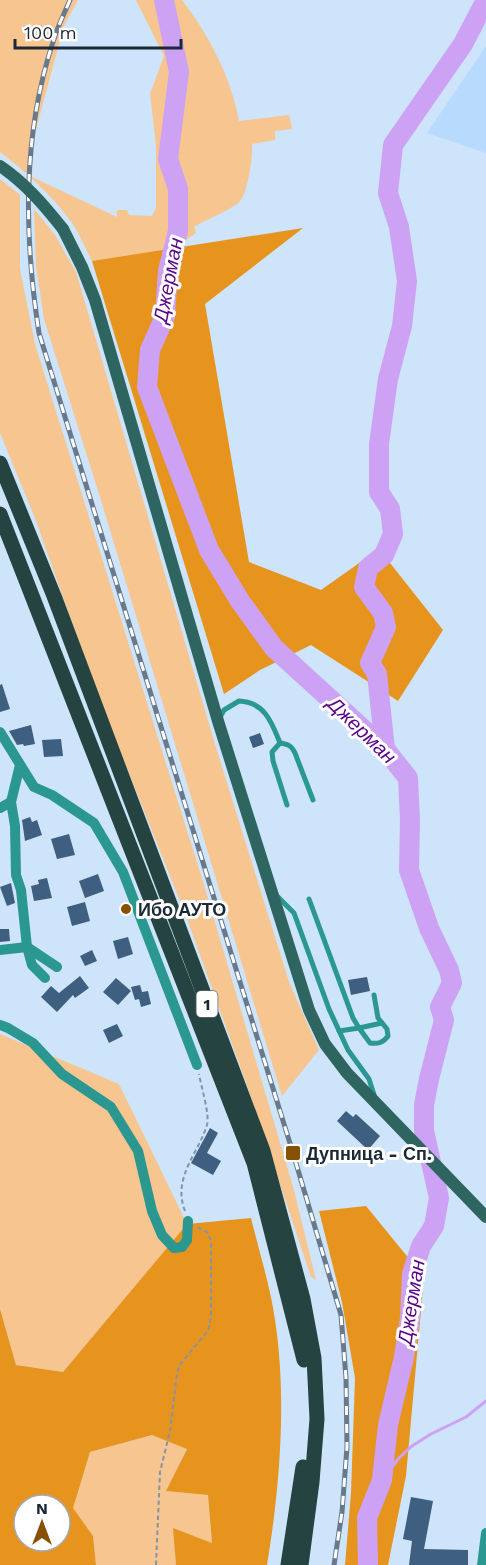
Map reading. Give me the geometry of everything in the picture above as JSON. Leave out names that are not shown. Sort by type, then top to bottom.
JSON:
[{"type":"main road","points":[[0,166],[33,193],[63,228],[95,300],[218,721],[309,1010],[326,1044],[347,1073],[486,1217]]},
{"type":"main road","name":"1","points":[[0,463],[54,596],[266,1162],[303,1299],[314,1358],[317,1419],[312,1482],[301,1565]]},
{"type":"main road","name":"1","points":[[0,514],[254,1163],[304,1359],[308,1419],[302,1479],[288,1565]]},
{"type":"street","points":[[0,732],[34,787],[52,795],[94,823],[123,872],[197,1065]]},
{"type":"street","points":[[20,765],[11,802],[15,826],[16,874],[21,890],[27,947],[32,965],[45,978]]},
{"type":"street","points":[[0,808],[11,802]]},
{"type":"street","points":[[0,950],[27,947],[57,967]]},
{"type":"street","points":[[0,1025],[33,1043],[62,1074],[111,1107],[138,1151],[152,1211],[162,1235],[174,1248],[182,1247],[187,1240],[188,1221]]},
{"type":"street","points":[[482,1565],[486,1533]]},
{"type":"lane","points":[[218,721],[224,710],[231,705],[239,701],[252,703],[271,718],[280,743]]},
{"type":"lane","points":[[280,743],[292,747],[313,800]]},
{"type":"lane","points":[[280,743],[272,752],[286,805]]},
{"type":"lane","points":[[270,890],[294,913],[329,1009],[348,1050],[369,1079],[380,1108]]},
{"type":"lane","points":[[309,899],[353,1018],[370,1043],[377,1044],[384,1042],[388,1036],[387,1029],[378,1018],[374,995]]},
{"type":"lane","points":[[339,1030],[382,1023]]},
{"type":"path","points":[[156,1565],[160,1472],[170,1431],[177,1373],[181,1363],[208,1330],[211,1317],[211,1241],[207,1232],[188,1221],[181,1203],[181,1185],[188,1164],[208,1122],[197,1065]]},
{"type":"shaded area","points":[[0,0],[78,0],[64,26],[33,140],[32,177],[117,217],[117,210],[127,210],[129,215],[152,216],[156,208],[156,145],[150,94],[164,56],[136,0],[182,0],[218,57],[231,88],[239,121],[289,115],[292,129],[275,131],[275,140],[252,144],[248,182],[240,201],[194,227],[196,233],[177,248],[92,261],[76,230],[62,210],[37,183],[0,152]]},
{"type":"shaded area","points":[[486,46],[486,153],[427,133]]},
{"type":"shaded area","points":[[0,179],[20,195],[20,269],[35,344],[204,885],[294,1190],[316,1280],[311,1277],[245,1080],[186,916],[96,691],[35,518],[0,433]]},
{"type":"shaded area","points":[[34,209],[55,235],[76,272],[214,741],[289,982],[319,1050],[282,1096],[44,319],[36,266]]},
{"type":"shaded area","points":[[303,228],[205,304],[249,562],[321,590],[379,549],[443,630],[398,701],[311,645],[260,670],[224,694],[92,261]]},
{"type":"shaded area","points":[[0,1034],[119,1084],[187,1224],[63,1372],[16,1365],[0,1309]]},
{"type":"shaded area","points":[[366,1206],[424,1277],[406,1476],[388,1565],[345,1565],[351,1493],[355,1378],[342,1302],[319,1211]]},
{"type":"shaded area","points":[[251,1218],[273,1307],[281,1380],[278,1474],[267,1565],[176,1565],[173,1528],[212,1543],[208,1495],[166,1491],[187,1449],[152,1435],[90,1452],[73,1508],[93,1536],[96,1565],[0,1565],[0,1309],[16,1365],[63,1372],[187,1224]]},
{"type":"shaded area","points":[[152,1435],[187,1448],[167,1491],[208,1495],[212,1543],[174,1529],[176,1565],[96,1565],[93,1536],[72,1508],[90,1452]]},
{"type":"building","points":[[2,684],[10,709],[0,712],[0,685]]},
{"type":"building","points":[[31,725],[35,744],[17,745],[9,731]]},
{"type":"building","points":[[260,733],[264,744],[253,748],[249,737]]},
{"type":"building","points":[[61,739],[63,756],[44,757],[42,740]]},
{"type":"building","points":[[30,817],[32,822],[37,820],[42,835],[25,841],[22,820]]},
{"type":"building","points":[[69,834],[75,855],[57,859],[51,839]]},
{"type":"building","points":[[98,874],[104,891],[85,898],[79,881]]},
{"type":"building","points":[[47,878],[52,898],[34,901],[31,886],[39,884],[38,880]]},
{"type":"building","points":[[11,883],[15,903],[7,906],[0,887]]},
{"type":"building","points":[[85,902],[90,921],[72,926],[67,907]]},
{"type":"building","points":[[0,929],[9,929],[10,941],[0,942]]},
{"type":"building","points":[[128,937],[133,954],[118,959],[113,941]]},
{"type":"building","points":[[92,950],[97,961],[85,966],[80,956]]},
{"type":"building","points":[[80,976],[89,988],[75,998],[73,995],[57,1012],[41,997],[51,986],[59,993]]},
{"type":"building","points":[[367,977],[370,991],[351,995],[348,980]]},
{"type":"building","points":[[116,978],[131,991],[118,1005],[103,992]]},
{"type":"building","points":[[140,985],[142,992],[148,991],[151,1004],[141,1007],[139,999],[135,1000],[131,987]]},
{"type":"building","points":[[117,1024],[123,1036],[109,1043],[103,1030]]},
{"type":"building","points":[[346,1111],[353,1117],[356,1114],[380,1136],[368,1150],[337,1121]]},
{"type":"building","points":[[210,1128],[218,1133],[207,1153],[221,1161],[213,1175],[191,1163]]},
{"type":"building","points":[[411,1497],[433,1501],[424,1549],[468,1550],[468,1565],[409,1565],[412,1541],[403,1539]]},
{"type":"waterway","name":"Джерман","points":[[164,0],[179,72],[168,159],[178,189],[178,231],[168,271],[165,316],[150,350],[147,387],[209,550],[240,601],[274,648],[385,749],[408,778],[409,870],[429,928],[449,970],[452,983],[440,1007],[444,1020],[424,1105],[424,1131],[439,1198],[434,1226],[421,1246],[412,1274],[410,1318],[404,1357],[388,1425],[382,1480],[367,1518],[368,1565]]},
{"type":"waterway","points":[[385,749],[377,674],[370,663],[386,627],[383,613],[364,587],[368,568],[384,555],[393,534],[390,509],[379,492],[379,444],[388,379],[402,326],[407,281],[399,227],[388,193],[393,145],[463,44],[486,0]]},
{"type":"waterway","points":[[382,1480],[399,1458],[412,1446],[466,1417],[486,1401]]},
{"type":"railway","points":[[70,0],[55,37],[43,78],[31,150],[29,223],[39,333],[341,1315],[346,1378],[347,1447],[342,1512],[334,1565]]},
{"type":"place","name":"Ибо АУТО","points":[[126,909]]},
{"type":"place","name":"Дупница - Сп.","points":[[293,1153]]}]
